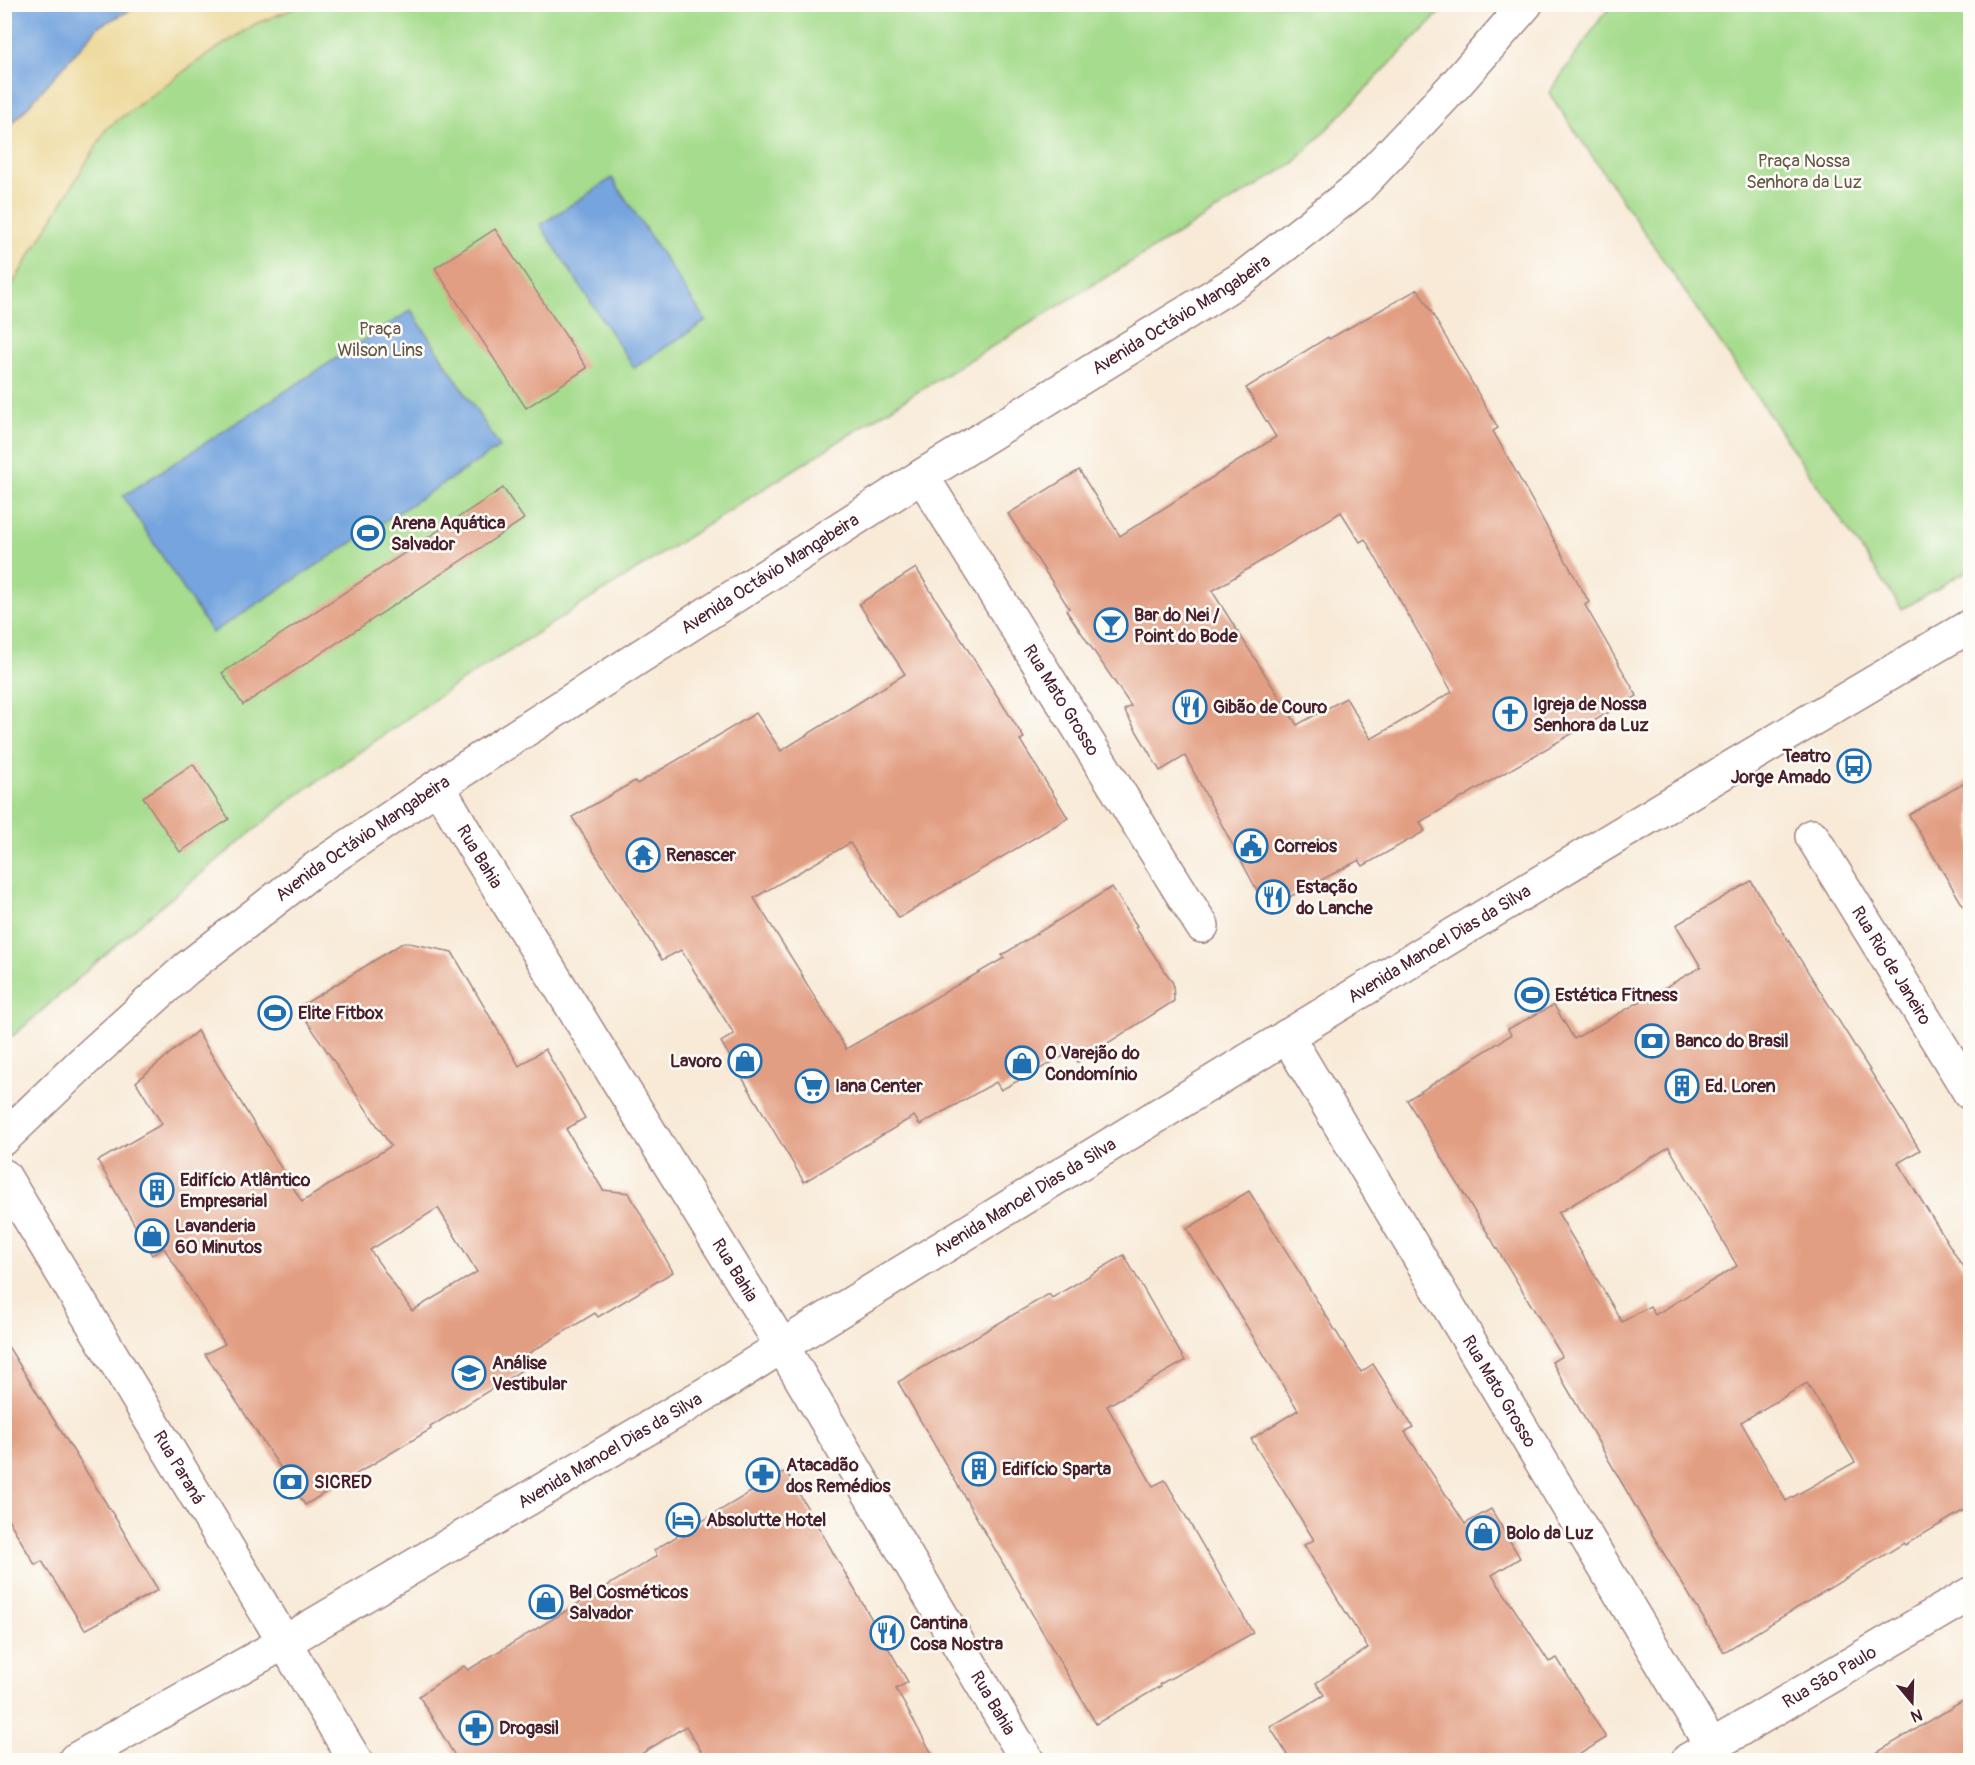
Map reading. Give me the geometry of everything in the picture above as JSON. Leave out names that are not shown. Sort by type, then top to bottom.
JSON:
[{"type":"main road","name":"Avenida Octávio Mangabeira","points":[[4,1138],[83,1062],[186,969],[309,873],[438,786],[922,476],[1244,277],[1358,188],[1457,83],[1526,4]]},
{"type":"main road","name":"Rua Mato Grosso","points":[[922,476],[1202,926]]},
{"type":"main road","name":"Avenida Manoel Dias da Silva","points":[[75,1761],[285,1642],[721,1385],[1287,1036],[1805,723],[1971,626]]},
{"type":"main road","name":"Rua Bahia","points":[[438,786],[485,866],[782,1346],[1027,1761]]},
{"type":"main road","name":"Rua Rio de Janeiro","points":[[1812,836],[1971,1093]]},
{"type":"main road","name":"Rua Mato Grosso","points":[[1287,1036],[1700,1754]]},
{"type":"main road","name":"Rua Paraná","points":[[4,1176],[355,1761]]},
{"type":"main road","name":"Rua São Paulo","points":[[1700,1754],[1971,1594]]},
{"type":"green space","name":"Praça Wilson Lins","points":[[303,4],[1447,5],[1294,163],[899,403],[455,685],[292,799],[142,922],[14,1035],[5,1037],[5,306],[9,290],[107,128],[205,56],[255,24]]},
{"type":"green space","name":"Praça Nossa Senhora da Luz","points":[[1613,5],[1970,5],[1970,569],[1902,609],[1549,93],[1601,18]]},
{"type":"sand","points":[[141,5],[303,5],[255,24],[205,56],[107,128],[9,290],[5,306],[5,132],[99,26]]},
{"type":"water","points":[[5,4],[141,5],[99,26],[5,132]]},
{"type":"water","points":[[612,178],[706,321],[634,368],[540,225]]},
{"type":"water","points":[[411,310],[500,447],[212,633],[123,496]]},
{"type":"building","points":[[495,229],[587,368],[526,408],[435,268]]},
{"type":"building","points":[[1418,289],[1498,428],[1493,431],[1589,602],[1585,605],[1637,696],[1420,822],[1425,831],[1363,866],[1359,860],[1267,909],[1185,756],[1160,771],[1124,710],[1131,706],[1066,610],[1069,608],[1008,514],[1079,470],[1120,536],[1276,437],[1246,388],[1328,337],[1329,339]],"holes":[[[1341,512],[1360,542],[1365,539],[1452,692],[1371,739],[1346,698],[1297,725],[1212,591]]]},
{"type":"building","points":[[503,488],[524,519],[243,705],[222,673]]},
{"type":"building","points":[[916,568],[1024,738],[1020,740],[1068,818],[899,918],[850,843],[754,898],[846,1049],[1004,958],[1002,955],[1112,887],[1137,926],[1135,927],[1173,983],[1174,1001],[1078,1062],[1071,1052],[1001,1090],[996,1082],[920,1125],[914,1116],[804,1182],[721,1042],[734,1034],[681,950],[662,960],[572,817],[635,781],[637,784],[756,713],[781,751],[905,674],[859,604]]},
{"type":"building","points":[[193,764],[229,819],[180,852],[143,797]]},
{"type":"building","points":[[1971,779],[1971,919],[1909,815]]},
{"type":"building","points":[[1751,881],[1920,1150],[1898,1163],[1971,1280],[1971,1506],[1905,1545],[1904,1543],[1724,1652],[1641,1516],[1552,1362],[1562,1356],[1407,1100],[1511,1035],[1508,1029],[1554,1005],[1574,1039],[1701,967],[1676,925]],"holes":[[[1669,1147],[1737,1266],[1655,1315],[1650,1306],[1622,1322],[1558,1213]],[[1807,1383],[1855,1462],[1786,1501],[1741,1422]]]},
{"type":"building","points":[[404,942],[452,952],[519,1066],[545,1049],[585,1118],[566,1129],[603,1190],[629,1193],[673,1272],[598,1317],[595,1313],[516,1361],[522,1370],[430,1427],[431,1429],[305,1505],[205,1354],[225,1344],[164,1248],[152,1255],[98,1161],[162,1124],[136,1082],[197,1031],[302,1202],[391,1146],[298,1008]],"holes":[[[438,1208],[477,1272],[412,1311],[370,1250]]]},
{"type":"building","points":[[1249,1191],[1361,1372],[1373,1364],[1413,1427],[1405,1432],[1465,1524],[1491,1509],[1520,1558],[1492,1575],[1549,1662],[1557,1658],[1606,1738],[1569,1761],[1291,1761],[1270,1727],[1324,1695],[1316,1683],[1368,1648],[1304,1545],[1314,1540],[1251,1439],[1298,1410],[1187,1229]]},
{"type":"building","points":[[1124,1255],[1185,1361],[1107,1406],[1153,1486],[1165,1480],[1253,1633],[1160,1684],[1161,1686],[1096,1724],[898,1382],[1049,1294],[1052,1298]]},
{"type":"building","points":[[4,1340],[158,1590],[85,1630],[42,1561],[35,1565],[4,1512]]},
{"type":"building","points":[[786,1471],[908,1682],[896,1689],[936,1761],[707,1761],[686,1726],[630,1761],[458,1761],[419,1696],[464,1666],[468,1670],[657,1556],[654,1550]]},
{"type":"building","points":[[1971,1696],[1971,1761],[1863,1761]]},
{"type":"place","name":"Arena Aquática Salvador","points":[[368,533]]},
{"type":"place","name":"Bar do Nei / Point do Bode","points":[[1111,625]]},
{"type":"place","name":"Gibão de Couro","points":[[1190,707]]},
{"type":"place","name":"Igreja de Nossa Senhora da Luz","points":[[1510,714]]},
{"type":"place","name":"Teatro Jorge Amado","points":[[1854,766]]},
{"type":"place","name":"Correios","points":[[1251,846]]},
{"type":"place","name":"Renascer","points":[[643,855]]},
{"type":"place","name":"Estação do Lanche","points":[[1273,897]]},
{"type":"place","name":"Estética Fitness","points":[[1532,995]]},
{"type":"place","name":"Elite Fitbox","points":[[275,1013]]},
{"type":"place","name":"Banco do Brasil","points":[[1652,1041]]},
{"type":"place","name":"Lavoro","points":[[745,1061]]},
{"type":"place","name":"O Varejão do Condomínio","points":[[1022,1063]]},
{"type":"place","name":"Iana Center","points":[[812,1086]]},
{"type":"place","name":"Ed. Loren","points":[[1682,1086]]},
{"type":"place","name":"Edifício Atlântico Empresarial","points":[[157,1190]]},
{"type":"place","name":"Lavanderia 60 Minutos","points":[[152,1236]]},
{"type":"place","name":"Análise Vestibular","points":[[469,1373]]},
{"type":"place","name":"Edifício Sparta","points":[[979,1469]]},
{"type":"place","name":"Atacadão dos Remédios","points":[[763,1475]]},
{"type":"place","name":"SICRED","points":[[291,1482]]},
{"type":"place","name":"Absolutte Hotel","points":[[683,1520]]},
{"type":"place","name":"Bolo da Luz","points":[[1483,1533]]},
{"type":"place","name":"Bel Cosméticos Salvador","points":[[546,1602]]},
{"type":"place","name":"Cantina Cosa Nostra","points":[[887,1633]]},
{"type":"place","name":"Drogasil","points":[[476,1728]]}]
